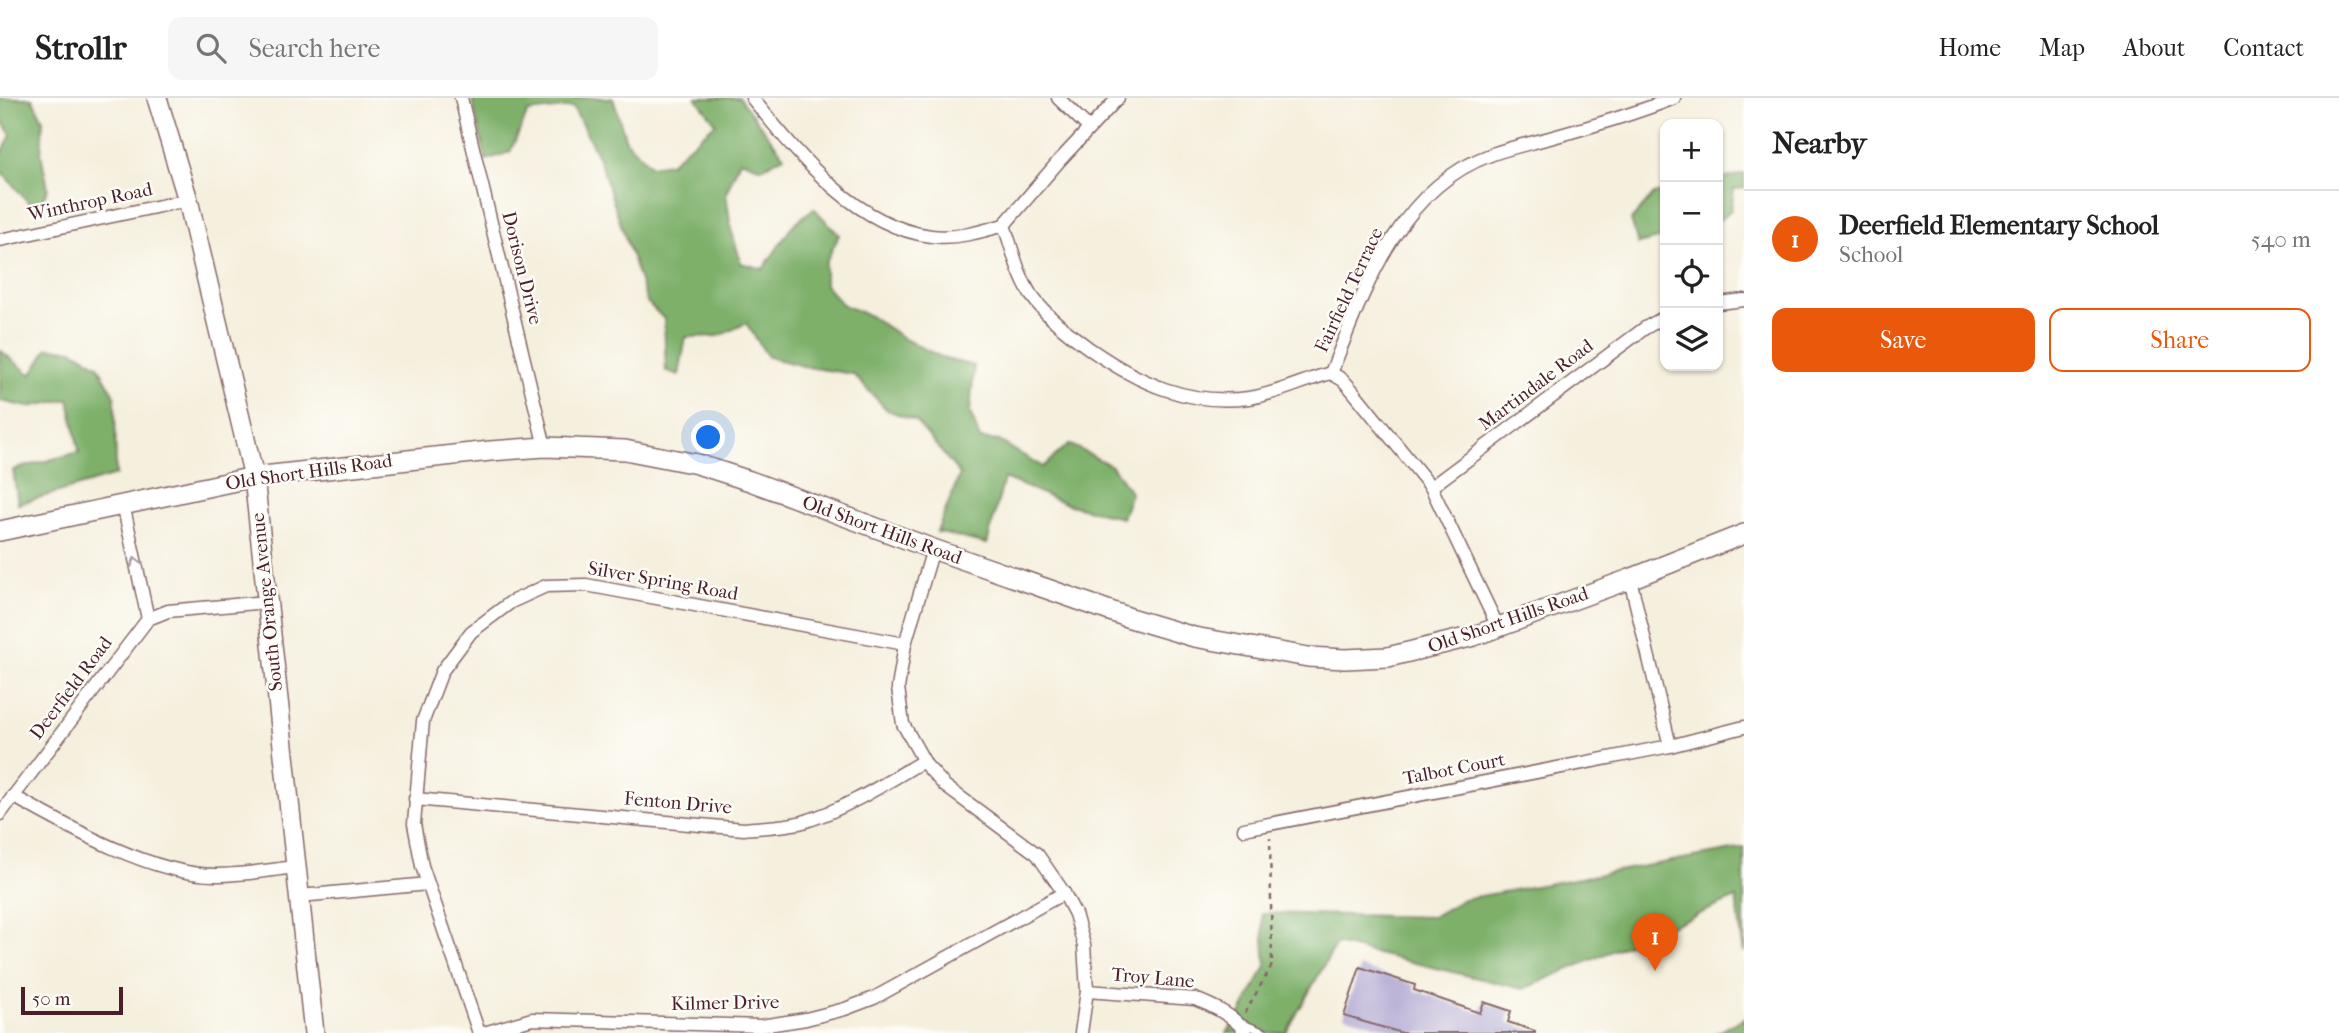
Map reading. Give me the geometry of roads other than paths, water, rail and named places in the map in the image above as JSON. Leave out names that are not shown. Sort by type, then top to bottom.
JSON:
[{"type":"main road","name":"South Orange Avenue","points":[[157,98],[176,154],[254,477],[314,1033]]},
{"type":"main road","name":"Old Short Hills Road","points":[[0,531],[254,477],[427,456],[545,447],[625,450],[697,464],[1130,618],[1194,638],[1308,657],[1345,659],[1388,657],[1474,636],[1744,534]]},
{"type":"street","name":"Dorison Drive","points":[[461,98],[545,447]]},
{"type":"street","points":[[752,98],[793,148],[849,200],[879,218],[909,231],[930,236],[964,236],[1004,225],[1118,98]]},
{"type":"street","points":[[1058,98],[1089,128]]},
{"type":"street","name":"Fairfield Terrace","points":[[1498,626],[1431,487],[1352,390],[1343,380],[1331,373],[1374,272],[1395,234],[1415,206],[1434,189],[1461,169],[1488,156],[1615,120],[1674,98]]},
{"type":"street","name":"Winthrop Road","points":[[0,240],[188,201]]},
{"type":"street","points":[[1004,225],[1030,293],[1046,314],[1073,337],[1141,381],[1190,397],[1251,398],[1331,373]]},
{"type":"street","points":[[1723,302],[1744,300]]},
{"type":"street","name":"Martindale Road","points":[[1431,487],[1645,328],[1660,320]]},
{"type":"street","points":[[123,504],[148,620],[168,611],[266,603]]},
{"type":"street","points":[[933,549],[905,644],[898,688],[903,724],[923,761],[945,786],[1037,854],[1064,892],[1075,914],[1084,945],[1087,992],[1081,1033]]},
{"type":"street","points":[[1630,579],[1670,746]]},
{"type":"street","name":"Silver Spring Road","points":[[479,1033],[422,866],[414,824],[423,721],[442,671],[471,632],[511,602],[546,586],[586,585],[905,644]]},
{"type":"street","name":"Deerfield Road","points":[[0,814],[148,620]]},
{"type":"street","name":"Talbot Court","points":[[1244,829],[1670,746],[1744,727]]},
{"type":"street","name":"Fenton Drive","points":[[415,799],[744,828],[775,827],[802,822],[850,804],[923,761]]},
{"type":"street","points":[[13,796],[82,834],[135,856],[184,872],[216,875],[296,867]]},
{"type":"street","points":[[300,896],[428,884]]},
{"type":"street","name":"Kilmer Drive","points":[[484,1033],[532,1019],[761,1026],[806,1019],[874,998],[1064,892]]},
{"type":"street","name":"Troy Lane","points":[[1087,992],[1195,999],[1212,1006],[1240,1025]]},
{"type":"lane","points":[[1240,1025],[1266,1033]]},
{"type":"place","name":"Deerfield Elementary School","points":[[1655,971]]}]
